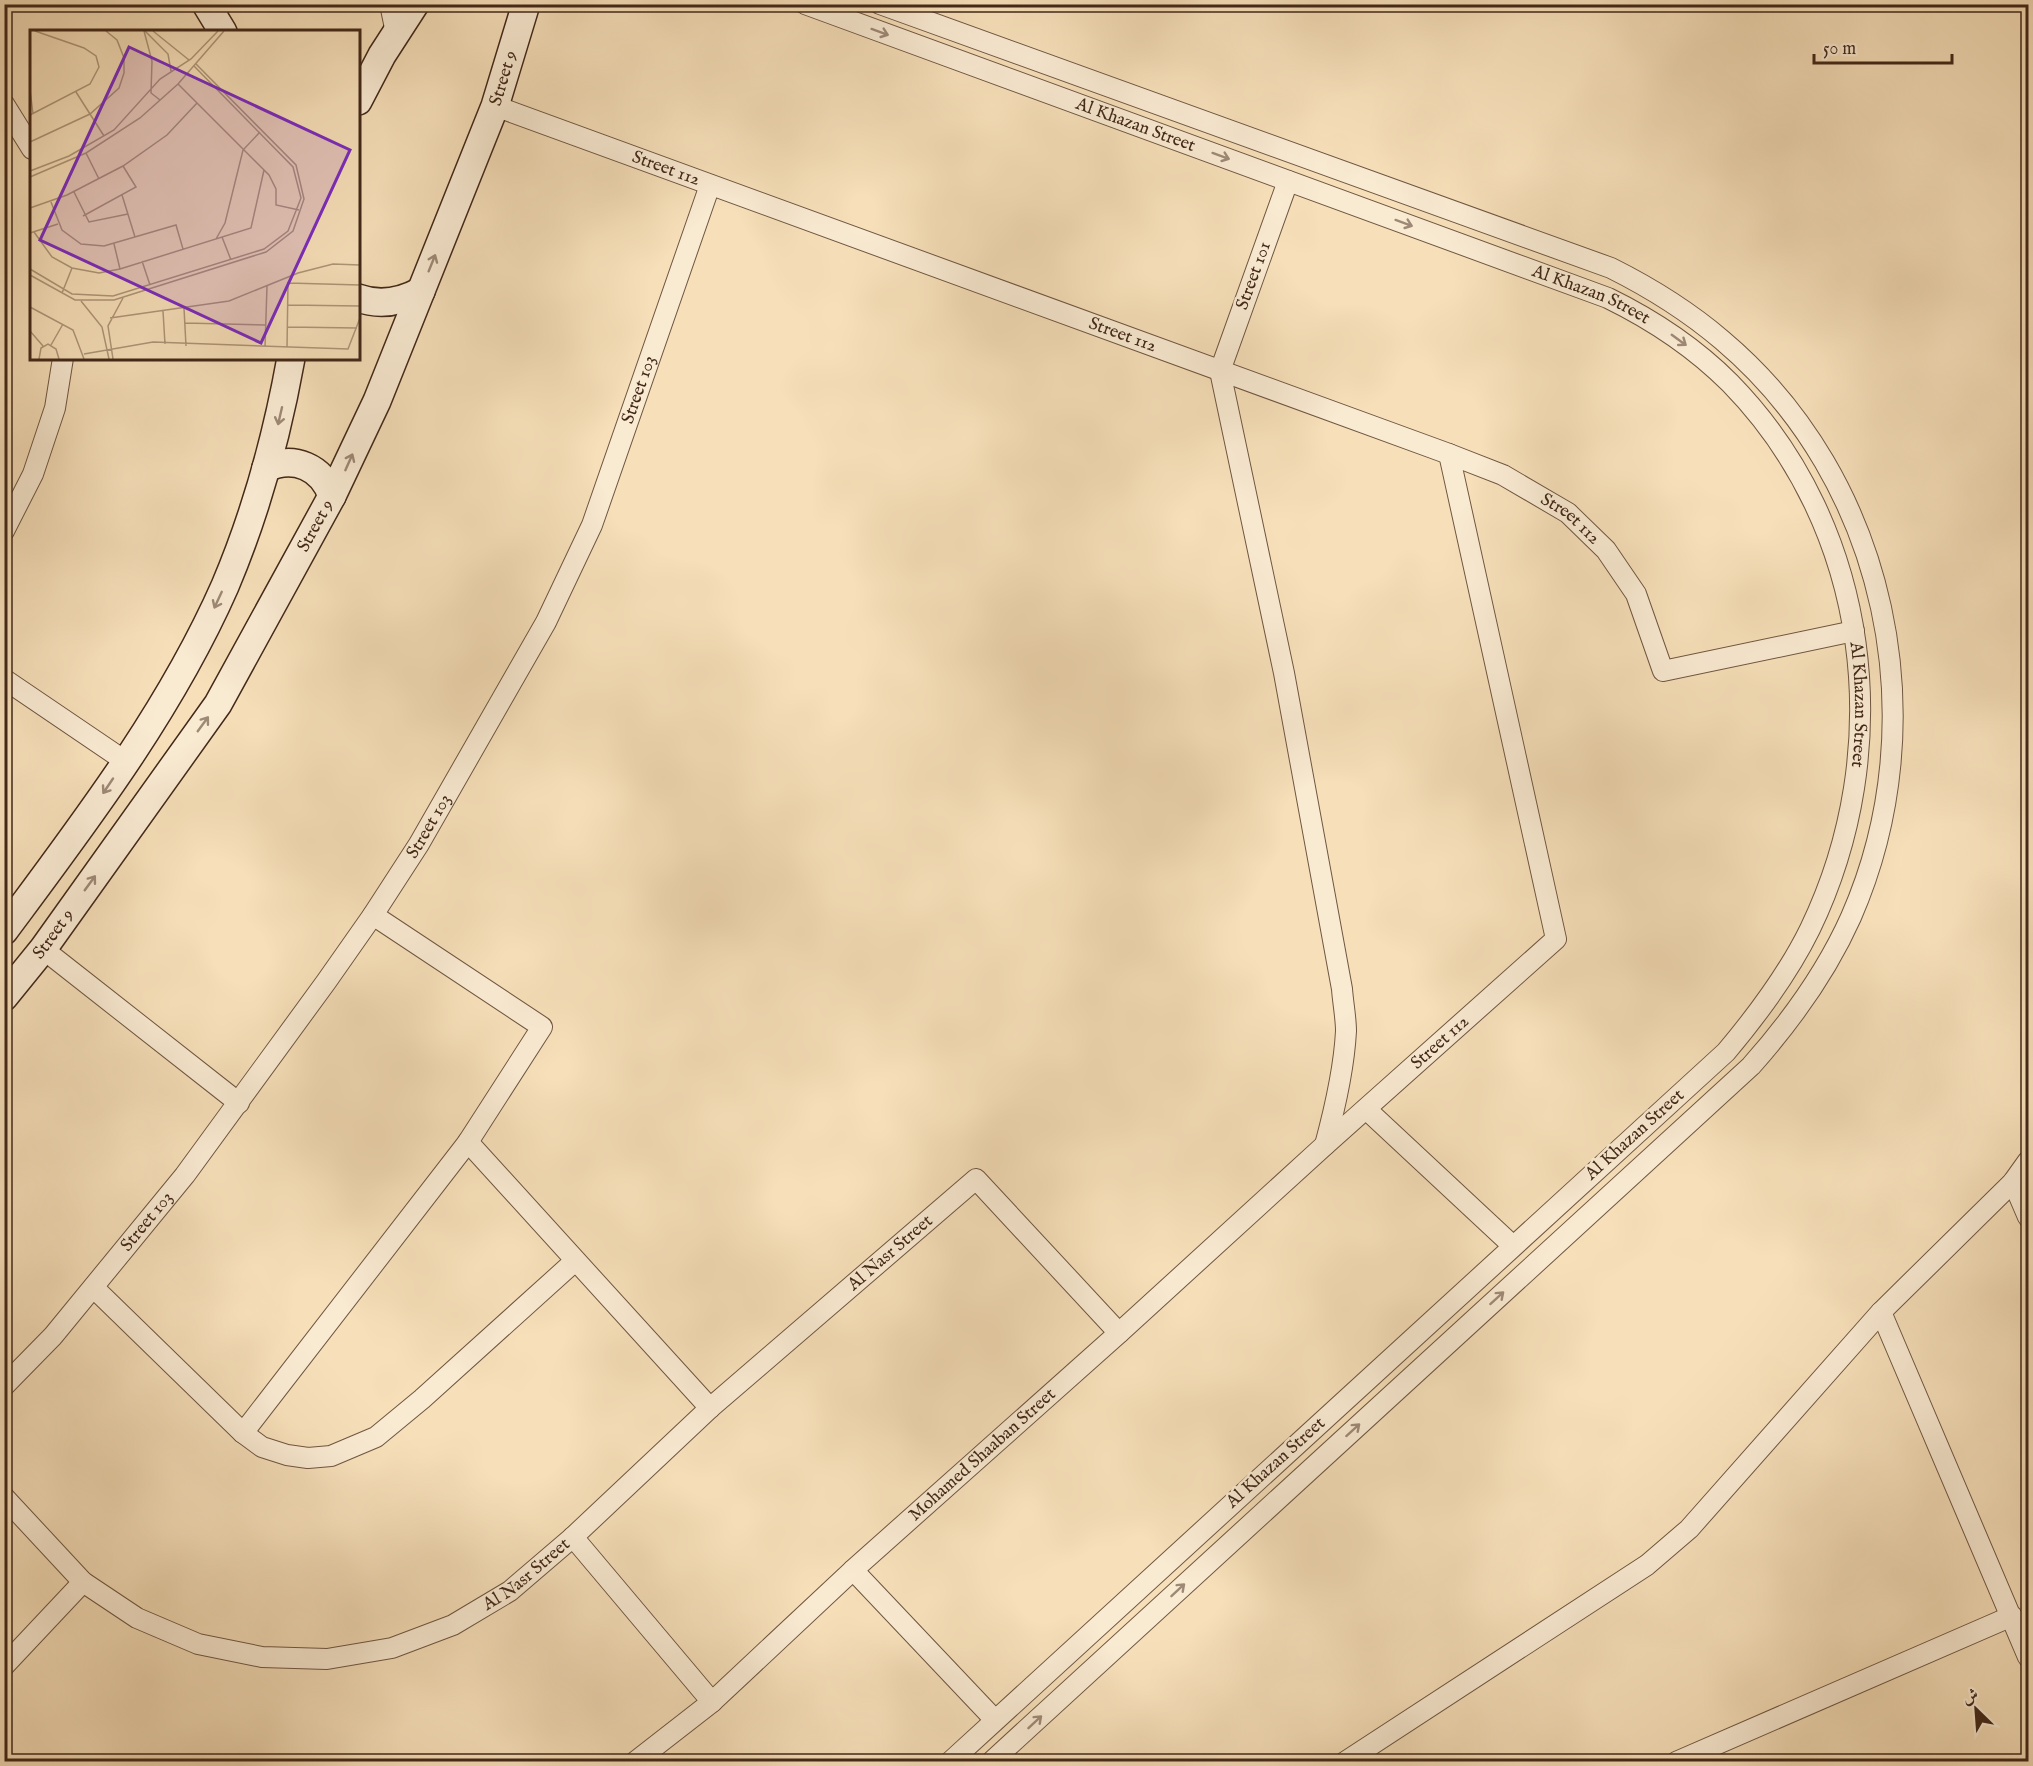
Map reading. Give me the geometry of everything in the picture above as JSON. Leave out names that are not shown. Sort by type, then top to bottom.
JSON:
[{"type":"main road","points":[[206,4],[222,30]]},
{"type":"main road","points":[[360,96],[415,4]]},
{"type":"main road","name":"Street 9","points":[[4,997],[43,949],[218,704],[332,496],[377,400],[495,106],[526,4]]},
{"type":"main road","points":[[360,298],[386,303],[404,299],[421,291]]},
{"type":"main road","points":[[4,931],[62,854],[125,761],[179,676],[203,631],[225,586],[266,468],[285,394],[291,360]]},
{"type":"main road","points":[[266,468],[284,462],[293,462],[310,468],[324,480],[332,496]]},
{"type":"street","points":[[390,4],[396,33]]},
{"type":"street","name":"Al Khazan Street","points":[[805,4],[1608,298],[1660,326],[1729,383],[1750,405],[1802,478],[1816,505],[1847,593],[1860,688],[1860,721],[1854,787],[1847,823],[1825,895],[1797,953],[1772,993],[1726,1052],[950,1761]]},
{"type":"street","name":"Al Khazan Street","points":[[880,4],[1611,268],[1670,300],[1724,341],[1771,388],[1792,414],[1828,470],[1849,510],[1870,564],[1884,620],[1891,666],[1892,749],[1884,813],[1875,849],[1864,884],[1835,950],[1797,1011],[1750,1066],[992,1761]]},
{"type":"street","points":[[4,104],[30,146]]},
{"type":"street","name":"Street 112","points":[[495,106],[1449,454],[1503,476],[1568,513],[1606,550],[1636,594],[1664,671],[1854,631]]},
{"type":"street","points":[[1168,137],[1177,111]]},
{"type":"street","name":"Street 101","points":[[1220,371],[1288,181]]},
{"type":"street","name":"Street 103","points":[[4,1386],[53,1336],[185,1175],[373,915],[419,844],[546,622],[592,525],[710,184]]},
{"type":"street","points":[[4,531],[33,474],[55,408],[63,360]]},
{"type":"street","points":[[1220,371],[1284,673],[1342,989],[1346,1029],[1342,1072],[1325,1145]]},
{"type":"street","name":"Street 112","points":[[1325,1145],[1556,939],[1449,454]]},
{"type":"street","points":[[4,679],[125,761]]},
{"type":"street","points":[[243,1433],[468,1142],[542,1027],[373,915]]},
{"type":"street","points":[[43,949],[239,1103]]},
{"type":"street","points":[[1366,1109],[1513,1246]]},
{"type":"street","points":[[468,1142],[710,1408]]},
{"type":"street","name":"Mohamed Shaaban Street","points":[[635,1761],[712,1702],[853,1570],[1119,1334],[1325,1145]]},
{"type":"street","points":[[1345,1761],[1647,1565],[1669,1547],[1707,1509],[1881,1312],[2013,1182],[2028,1161]]},
{"type":"street","name":"Al Nasr Street","points":[[4,1497],[83,1582],[137,1618],[198,1644],[262,1657],[327,1659],[392,1648],[453,1625],[510,1592],[573,1537],[710,1408],[976,1179],[1119,1334]]},
{"type":"street","points":[[2013,1182],[2028,1217]]},
{"type":"street","points":[[94,1288],[243,1433],[262,1447],[286,1455],[308,1458],[331,1456],[376,1437],[422,1399],[575,1262]]},
{"type":"street","points":[[1881,1312],[2028,1657]]},
{"type":"street","points":[[1308,1434],[1329,1452]]},
{"type":"street","points":[[573,1537],[712,1702]]},
{"type":"street","points":[[853,1570],[995,1720]]},
{"type":"street","points":[[4,1666],[83,1582]]},
{"type":"street","points":[[1676,1761],[2012,1616]]}]
